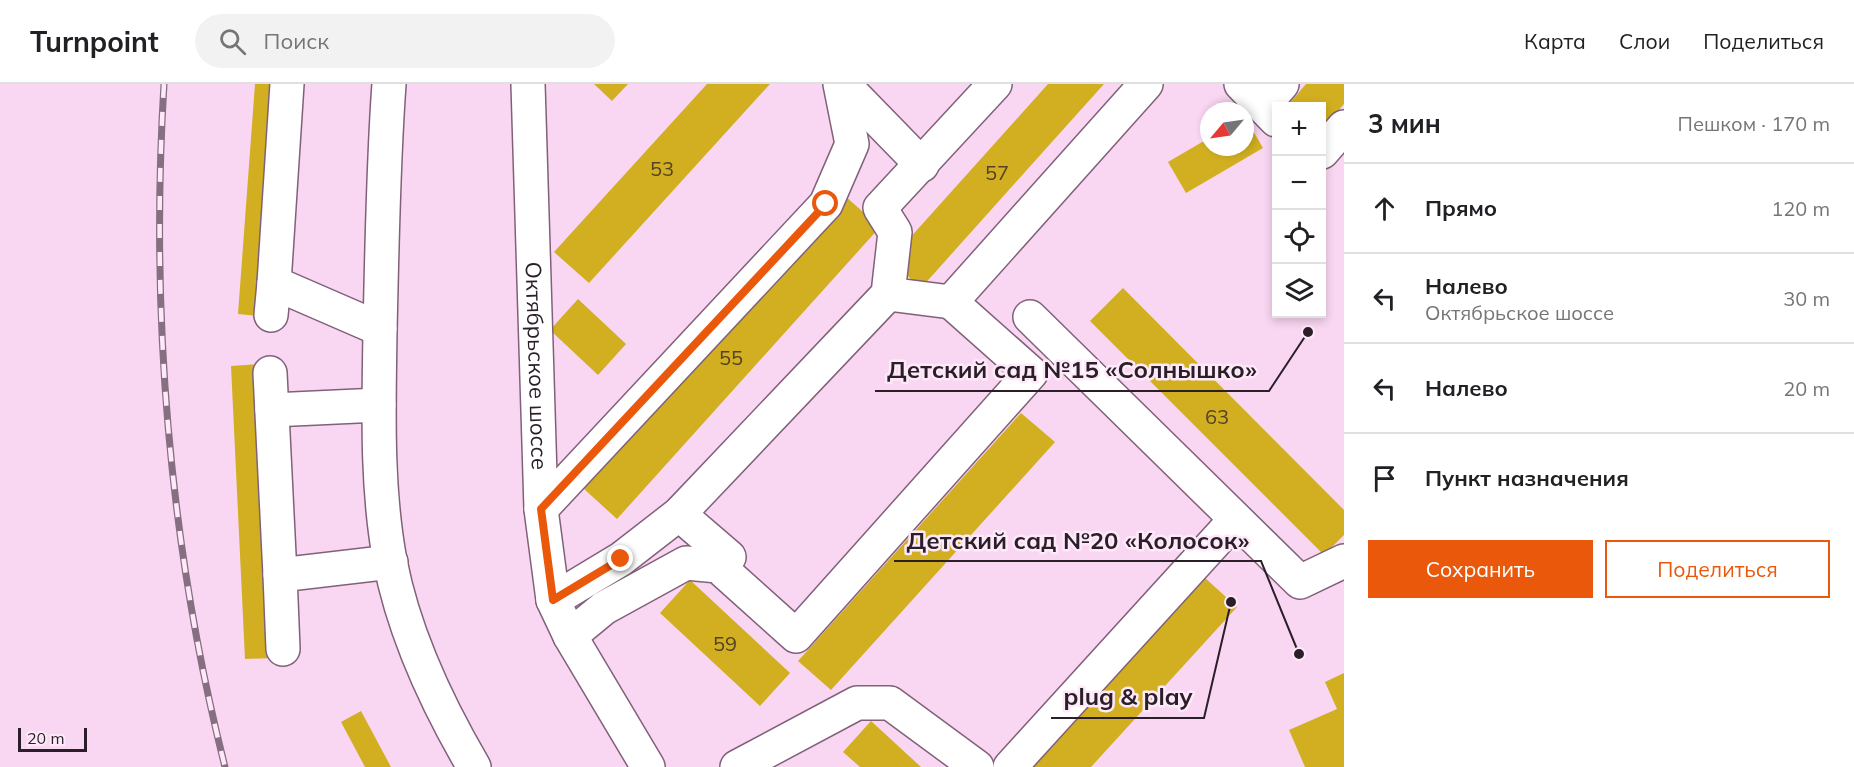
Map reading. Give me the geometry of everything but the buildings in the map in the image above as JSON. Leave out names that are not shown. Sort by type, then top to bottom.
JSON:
[{"type":"street","points":[[287,84],[272,299],[380,328]]},
{"type":"street","points":[[389,84],[383,177],[380,479],[391,562],[405,618],[443,713],[474,767]]},
{"type":"street","name":"Октябрьское шоссе","points":[[528,84],[541,509],[553,600],[570,636],[648,767]]},
{"type":"street","points":[[541,509],[826,204],[852,144],[841,84]]},
{"type":"street","points":[[841,84],[922,165]]},
{"type":"street","points":[[553,600],[621,559],[679,514],[888,294],[895,232],[880,208],[995,84]]},
{"type":"street","points":[[951,302],[1146,84]]},
{"type":"street","points":[[1326,147],[1344,127]]},
{"type":"street","points":[[570,636],[604,608],[686,563],[718,566],[796,636],[1031,373],[951,302],[888,294]]},
{"type":"street","points":[[1030,317],[1300,582],[1344,561]]},
{"type":"street","points":[[270,373],[283,649]]},
{"type":"street","points":[[272,410],[379,405]]},
{"type":"street","points":[[679,514],[729,556],[718,566]]},
{"type":"street","points":[[1010,767],[1235,520]]},
{"type":"street","points":[[280,575],[391,562]]},
{"type":"street","points":[[737,767],[857,703],[890,702],[977,767]]},
{"type":"railway","points":[[164,84],[160,170],[160,256],[162,342],[168,428],[177,514],[190,599],[225,767]]},
{"type":"place","name":"Детский сад №15 «Солнышко»","points":[[1308,332]]},
{"type":"place","name":"plug & play","points":[[1231,602]]},
{"type":"place","name":"Детский сад №20 «Колосок»","points":[[1299,654]]},
{"type":"route","points":[[621,559],[553,600],[541,509],[826,204]]}]
